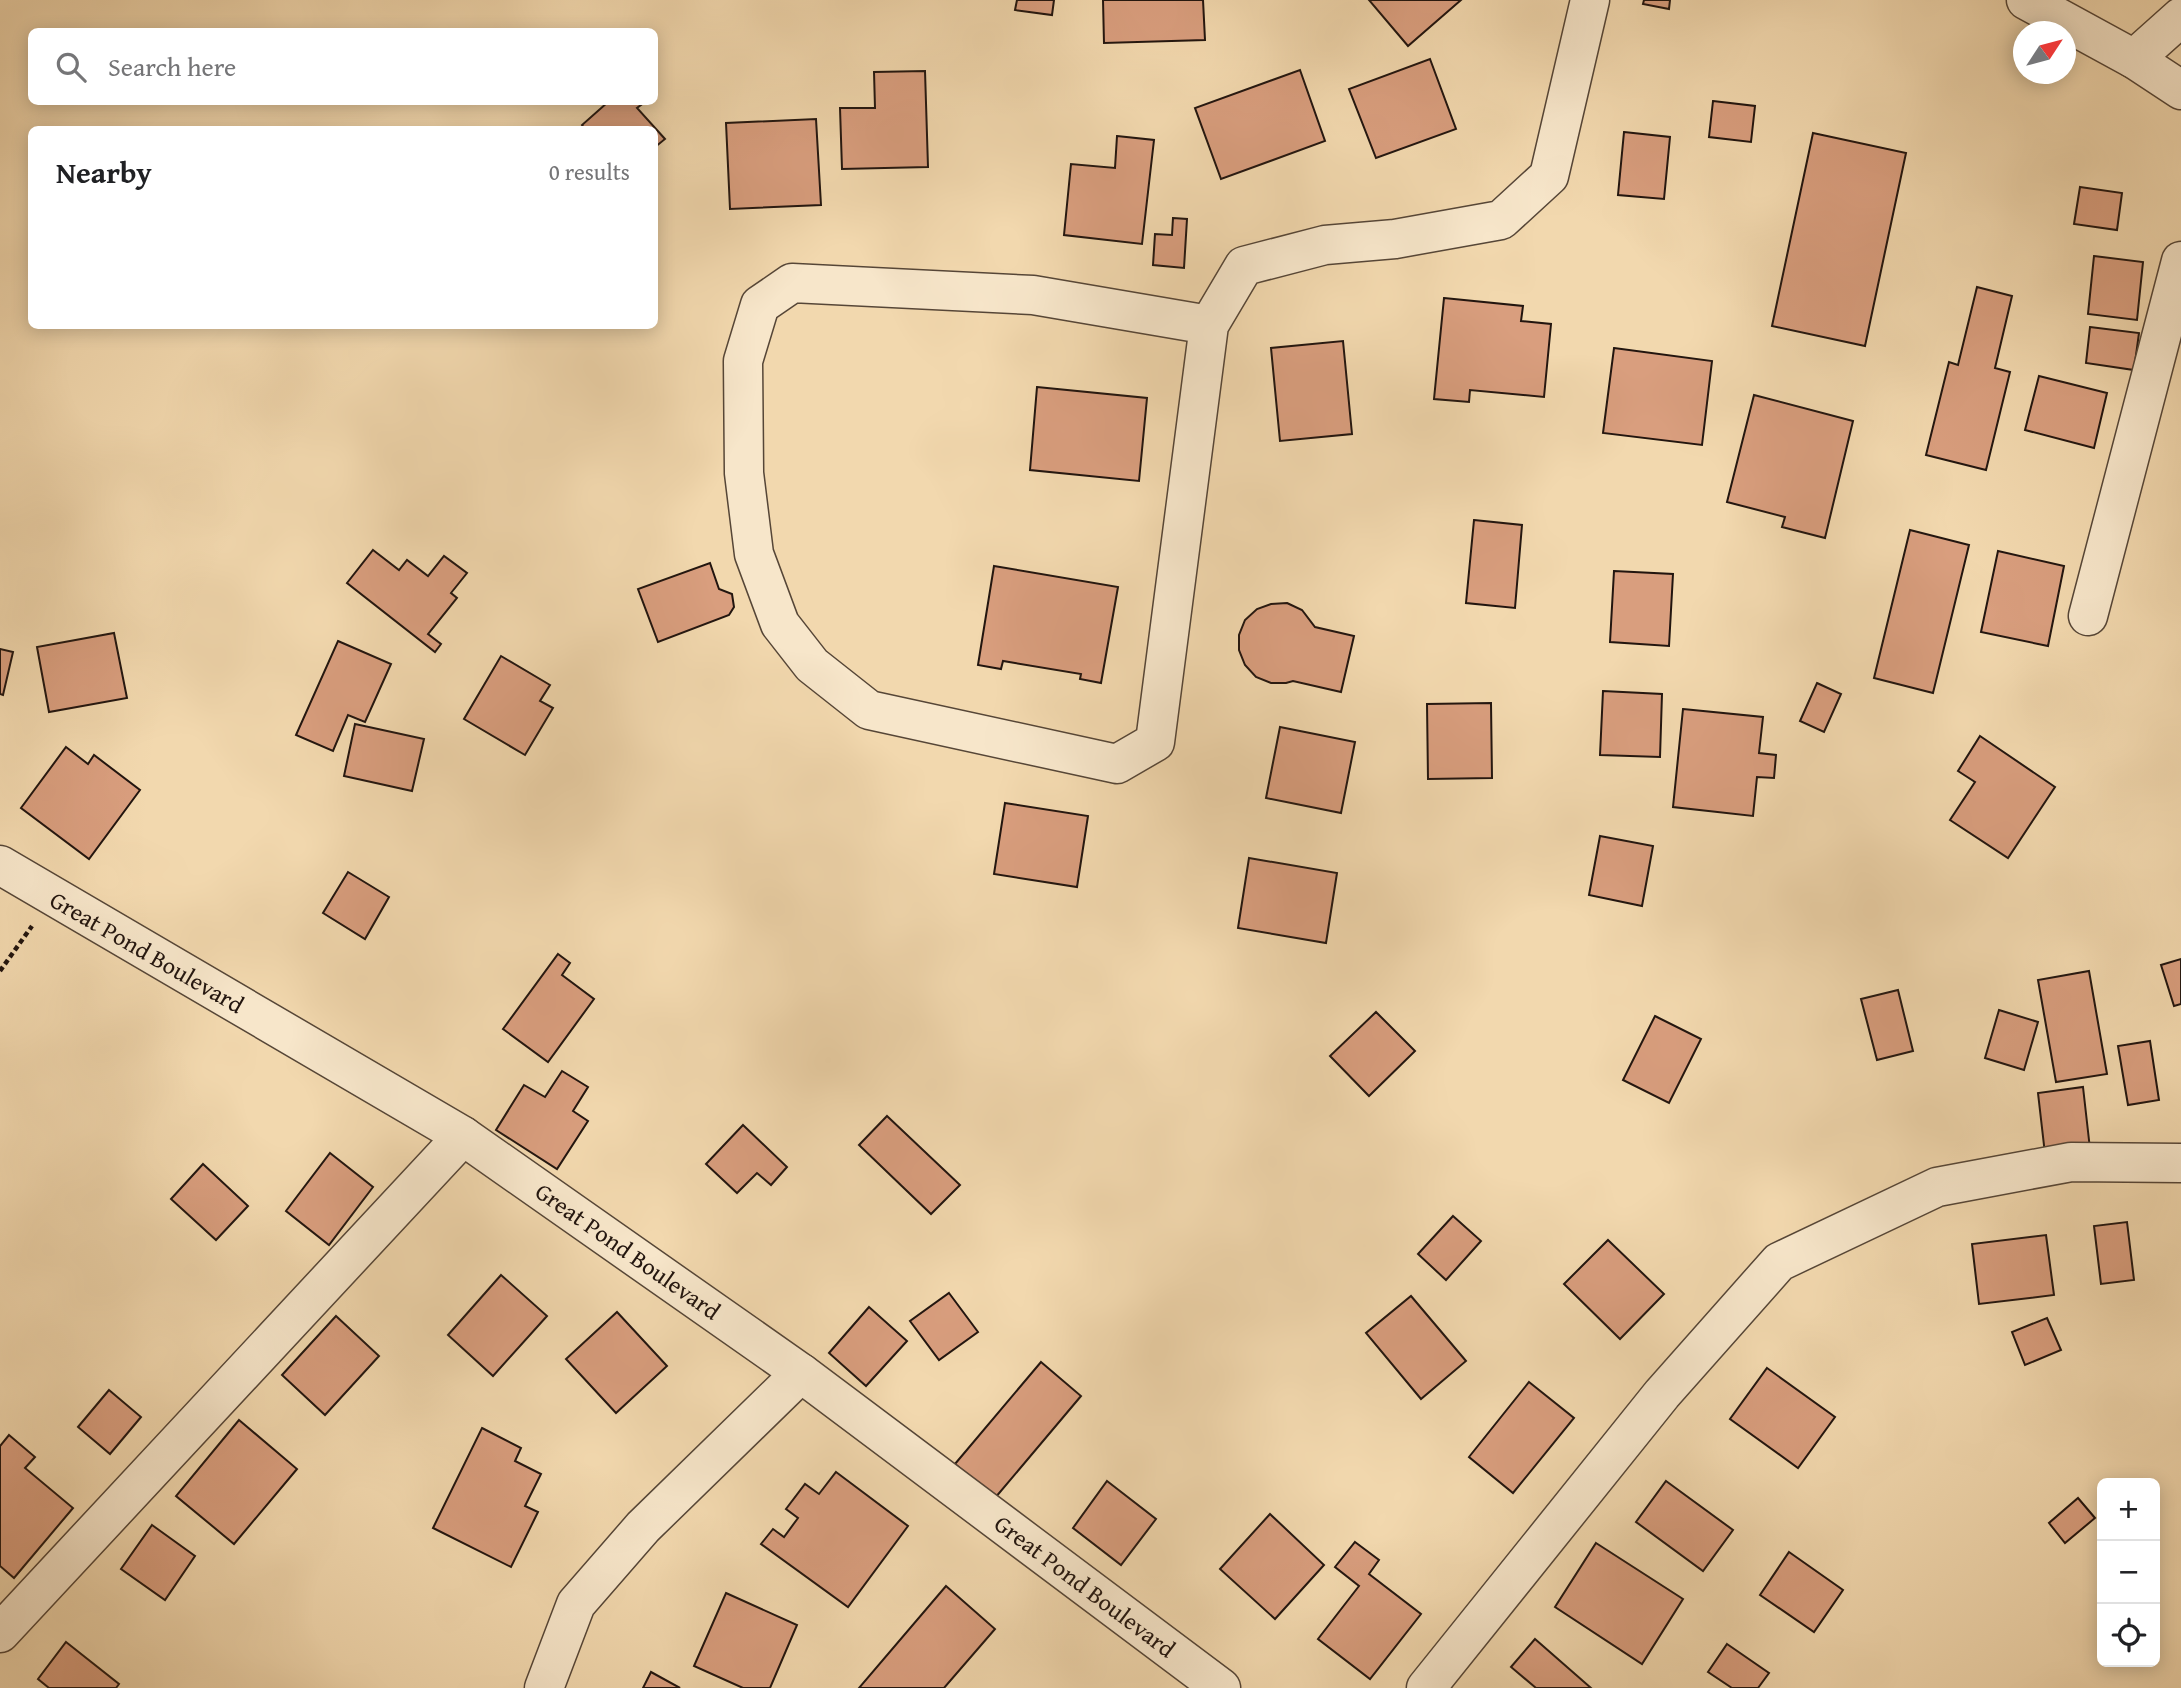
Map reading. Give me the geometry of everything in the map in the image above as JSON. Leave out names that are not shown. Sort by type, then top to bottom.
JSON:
[{"type":"street","points":[[1209,325],[1034,295],[792,283],[760,305],[743,361],[744,473],[754,554],[780,624],[812,665],[869,710],[1117,764],[1155,742],[1209,325],[1244,266],[1325,245],[1395,239],[1501,220],[1549,176],[1590,0]]},
{"type":"street","points":[[2026,0],[2134,59],[2181,90]]},
{"type":"street","points":[[2134,59],[2181,17]]},
{"type":"street","points":[[2088,616],[2181,261]]},
{"type":"street","name":"Great Pond Boulevard","points":[[0,865],[463,1136],[801,1373],[1221,1688]]},
{"type":"street","points":[[0,1633],[463,1136]]},
{"type":"street","points":[[1426,1688],[1662,1394],[1779,1262],[1937,1187],[2071,1162],[2181,1163]]},
{"type":"street","points":[[544,1688],[576,1604],[643,1527],[801,1373]]},
{"type":"path","points":[[0,971],[53,897]]},
{"type":"building","points":[[1017,0],[1054,0],[1052,15],[1015,10]]},
{"type":"building","points":[[1103,0],[1203,0],[1205,40],[1104,43]]},
{"type":"building","points":[[1369,0],[1461,0],[1408,46]]},
{"type":"building","points":[[1644,0],[1670,0],[1669,9],[1643,4]]},
{"type":"building","points":[[1430,59],[1456,129],[1376,158],[1349,89]]},
{"type":"building","points":[[1300,70],[1325,141],[1221,179],[1195,108]]},
{"type":"building","points":[[925,71],[928,167],[842,169],[840,108],[875,108],[874,72]]},
{"type":"building","points":[[1713,101],[1755,106],[1751,142],[1709,137]]},
{"type":"building","points":[[605,105],[641,105],[637,108],[653,126],[583,126]]},
{"type":"building","points":[[816,119],[821,205],[730,209],[726,123]]},
{"type":"building","points":[[658,131],[665,139],[658,145]]},
{"type":"building","points":[[1624,132],[1670,137],[1664,199],[1618,195]]},
{"type":"building","points":[[1813,133],[1906,153],[1865,346],[1772,326]]},
{"type":"building","points":[[1117,136],[1154,140],[1142,244],[1064,235],[1071,164],[1115,168]]},
{"type":"building","points":[[2080,187],[2122,193],[2117,230],[2074,224]]},
{"type":"building","points":[[1173,218],[1187,219],[1184,268],[1153,265],[1155,234],[1172,235]]},
{"type":"building","points":[[2094,256],[2143,262],[2137,320],[2088,314]]},
{"type":"building","points":[[1977,287],[2012,296],[1995,368],[2010,372],[1986,470],[1926,455],[1949,362],[1958,365]]},
{"type":"building","points":[[1444,298],[1523,306],[1521,321],[1551,324],[1544,397],[1470,390],[1469,402],[1434,399]]},
{"type":"building","points":[[2090,327],[2139,333],[2134,370],[2086,363]]},
{"type":"building","points":[[1343,341],[1352,434],[1280,441],[1271,348]]},
{"type":"building","points":[[1614,348],[1712,361],[1702,445],[1603,433]]},
{"type":"building","points":[[2039,376],[2107,393],[2094,448],[2025,430]]},
{"type":"building","points":[[1037,387],[1147,398],[1139,481],[1030,470]]},
{"type":"building","points":[[1754,395],[1853,421],[1825,538],[1782,527],[1785,517],[1727,502]]},
{"type":"building","points":[[1474,520],[1522,525],[1515,608],[1466,603]]},
{"type":"building","points":[[1910,530],[1969,545],[1933,693],[1874,678]]},
{"type":"building","points":[[373,550],[399,570],[407,560],[428,576],[444,556],[467,573],[451,593],[457,598],[428,634],[441,644],[435,652],[347,583]]},
{"type":"building","points":[[1998,551],[2064,566],[2048,646],[1981,632]]},
{"type":"building","points":[[710,563],[719,589],[732,594],[734,607],[729,615],[658,642],[638,589]]},
{"type":"building","points":[[994,566],[1118,587],[1101,683],[1080,679],[1081,674],[1003,661],[1001,669],[978,665]]},
{"type":"building","points":[[1614,571],[1673,574],[1669,646],[1610,642]]},
{"type":"building","points":[[1287,603],[1302,610],[1315,627],[1354,636],[1341,692],[1293,681],[1271,683],[1256,677],[1245,665],[1239,650],[1239,635],[1245,620],[1257,609],[1271,604]]},
{"type":"building","points":[[114,633],[127,698],[49,712],[37,647]]},
{"type":"building","points":[[338,641],[391,664],[365,722],[348,715],[333,751],[296,735]]},
{"type":"building","points":[[0,649],[13,652],[3,695],[0,694]]},
{"type":"building","points":[[501,656],[550,685],[540,701],[553,708],[525,755],[464,719]]},
{"type":"building","points":[[1817,683],[1841,694],[1824,732],[1800,721]]},
{"type":"building","points":[[1603,691],[1662,694],[1660,757],[1600,755]]},
{"type":"building","points":[[1491,703],[1492,778],[1428,779],[1427,704]]},
{"type":"building","points":[[1683,709],[1763,717],[1759,753],[1776,755],[1774,778],[1757,777],[1753,816],[1673,807]]},
{"type":"building","points":[[355,724],[424,739],[412,791],[344,776]]},
{"type":"building","points":[[1280,727],[1355,742],[1341,813],[1266,798]]},
{"type":"building","points":[[1980,736],[2055,787],[2008,858],[1950,820],[1975,782],[1958,771]]},
{"type":"building","points":[[66,747],[88,764],[94,755],[140,790],[89,859],[21,808]]},
{"type":"building","points":[[1005,803],[1088,816],[1077,887],[994,874]]},
{"type":"building","points":[[1600,836],[1653,846],[1642,906],[1589,895]]},
{"type":"building","points":[[1249,858],[1337,873],[1326,943],[1238,928]]},
{"type":"building","points":[[348,872],[389,897],[365,939],[323,913]]},
{"type":"building","points":[[558,954],[570,963],[562,975],[594,999],[548,1062],[503,1029]]},
{"type":"building","points":[[2181,959],[2181,1004],[2174,1006],[2161,965]]},
{"type":"building","points":[[2089,971],[2107,1074],[2056,1082],[2038,980]]},
{"type":"building","points":[[1898,990],[1913,1051],[1877,1060],[1861,999]]},
{"type":"building","points":[[1999,1010],[2038,1022],[2024,1070],[1985,1058]]},
{"type":"building","points":[[1376,1012],[1415,1051],[1369,1096],[1330,1056]]},
{"type":"building","points":[[1655,1016],[1701,1039],[1669,1103],[1623,1080]]},
{"type":"building","points":[[2150,1041],[2159,1100],[2128,1105],[2118,1046]]},
{"type":"building","points":[[562,1071],[588,1087],[573,1111],[588,1121],[557,1169],[496,1130],[524,1085],[545,1097]]},
{"type":"building","points":[[2083,1087],[2090,1149],[2045,1154],[2038,1093]]},
{"type":"building","points":[[887,1116],[960,1185],[931,1214],[859,1145]]},
{"type":"building","points":[[743,1125],[787,1167],[771,1185],[757,1173],[737,1193],[706,1164]]},
{"type":"building","points":[[330,1153],[373,1187],[329,1245],[286,1211]]},
{"type":"building","points":[[203,1164],[248,1206],[216,1240],[171,1199]]},
{"type":"building","points":[[1453,1216],[1481,1241],[1446,1280],[1418,1254]]},
{"type":"building","points":[[2127,1222],[2134,1280],[2101,1284],[2094,1226]]},
{"type":"building","points":[[2046,1235],[2054,1295],[1979,1304],[1972,1244]]},
{"type":"building","points":[[1608,1240],[1664,1294],[1620,1339],[1564,1284]]},
{"type":"building","points":[[501,1275],[547,1316],[493,1376],[448,1335]]},
{"type":"building","points":[[949,1293],[978,1332],[939,1360],[910,1321]]},
{"type":"building","points":[[1411,1296],[1466,1361],[1421,1399],[1366,1333]]},
{"type":"building","points":[[869,1307],[907,1341],[866,1386],[829,1353]]},
{"type":"building","points":[[617,1312],[667,1366],[616,1413],[566,1359]]},
{"type":"building","points":[[336,1316],[379,1356],[325,1415],[282,1375]]},
{"type":"building","points":[[2047,1318],[2061,1350],[2025,1365],[2012,1332]]},
{"type":"building","points":[[1041,1362],[1081,1396],[995,1498],[955,1464]]},
{"type":"building","points":[[1767,1368],[1835,1417],[1798,1468],[1730,1419]]},
{"type":"building","points":[[1529,1382],[1574,1418],[1513,1493],[1469,1457]]},
{"type":"building","points":[[109,1390],[141,1417],[110,1454],[78,1427]]},
{"type":"building","points":[[239,1420],[297,1469],[234,1544],[176,1496]]},
{"type":"building","points":[[482,1428],[521,1448],[515,1461],[541,1474],[525,1506],[538,1512],[511,1567],[433,1528]]},
{"type":"building","points":[[9,1435],[35,1457],[25,1468],[73,1508],[14,1578],[0,1566],[0,1446]]},
{"type":"building","points":[[836,1472],[908,1526],[848,1607],[761,1544],[773,1529],[784,1537],[798,1518],[786,1509],[805,1484],[819,1494]]},
{"type":"building","points":[[1107,1481],[1156,1519],[1121,1565],[1073,1528]]},
{"type":"building","points":[[1666,1481],[1733,1530],[1703,1571],[1636,1522]]},
{"type":"building","points":[[2078,1498],[2095,1518],[2065,1543],[2049,1523]]},
{"type":"building","points":[[1270,1514],[1324,1565],[1275,1619],[1220,1569]]},
{"type":"building","points":[[152,1525],[195,1556],[165,1600],[121,1569]]},
{"type":"building","points":[[1355,1542],[1379,1560],[1369,1574],[1421,1614],[1370,1679],[1318,1639],[1359,1586],[1335,1567]]},
{"type":"building","points":[[1596,1543],[1683,1599],[1642,1664],[1555,1607]]},
{"type":"building","points":[[1789,1552],[1843,1590],[1814,1632],[1760,1595]]},
{"type":"building","points":[[946,1586],[995,1629],[944,1688],[859,1688]]},
{"type":"building","points":[[726,1593],[797,1625],[770,1688],[743,1688],[694,1666]]},
{"type":"building","points":[[1535,1639],[1591,1688],[1536,1688],[1511,1667]]},
{"type":"building","points":[[66,1642],[119,1684],[116,1688],[49,1688],[38,1679]]},
{"type":"building","points":[[1727,1644],[1769,1673],[1758,1688],[1732,1688],[1708,1672]]},
{"type":"building","points":[[651,1672],[680,1688],[643,1688]]}]
